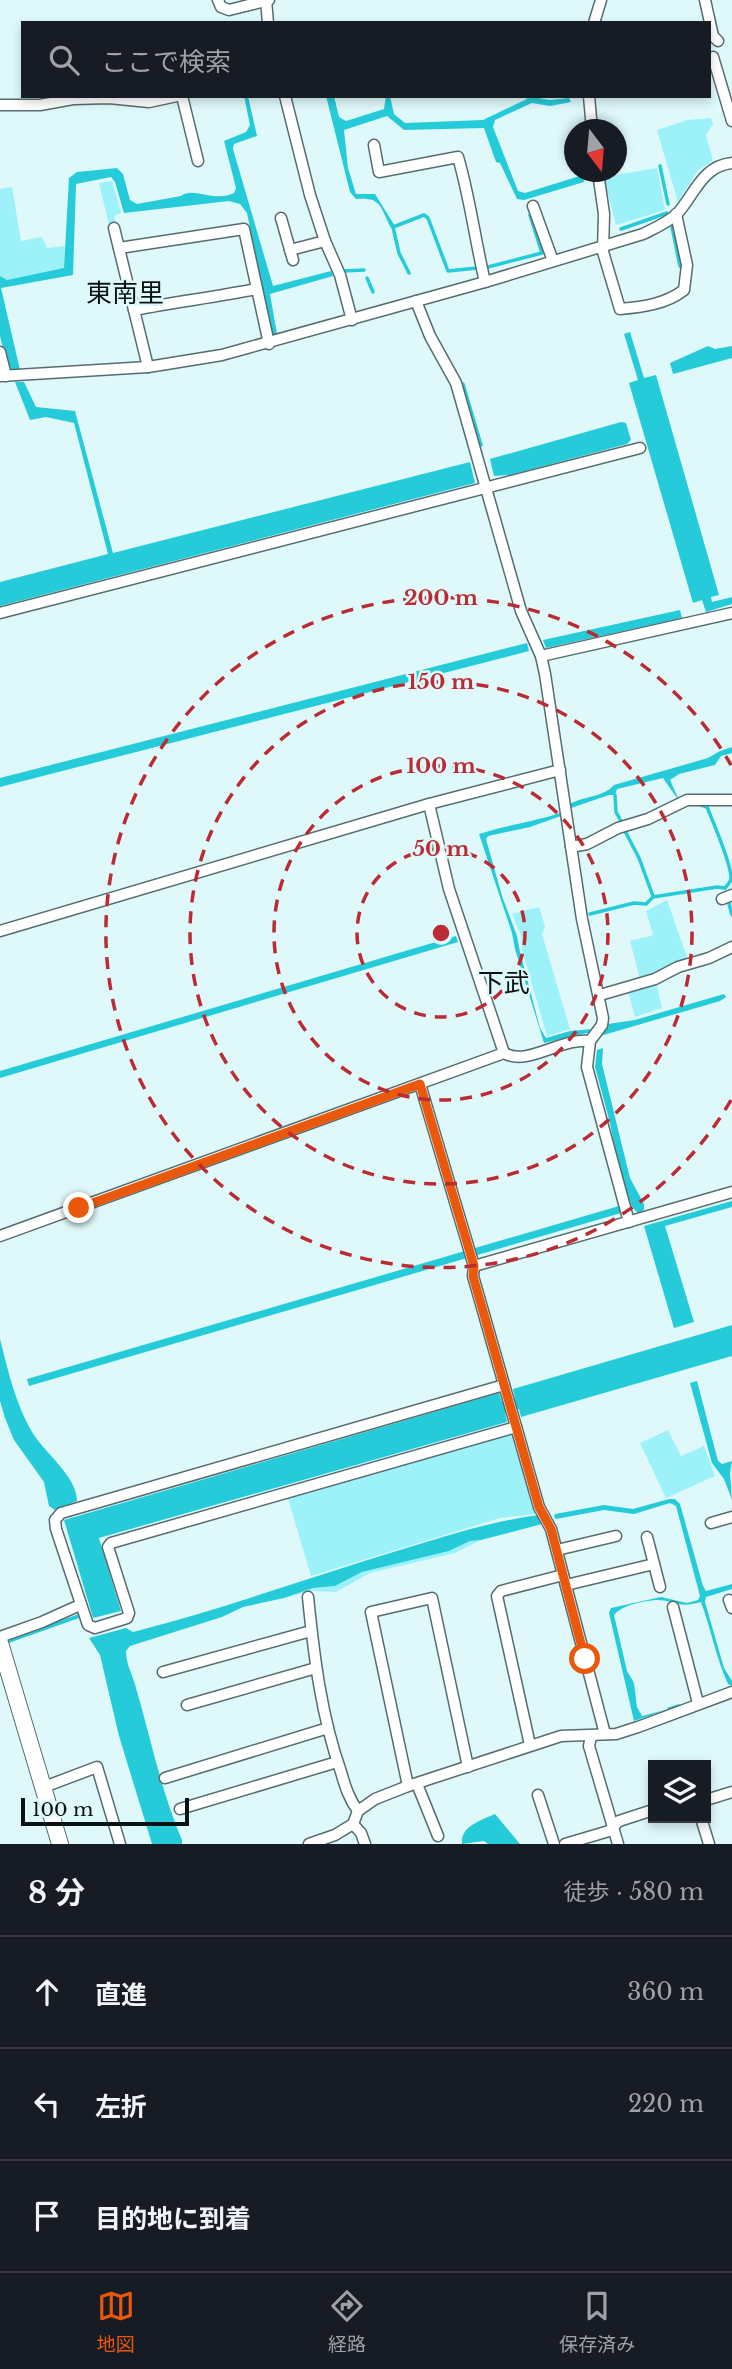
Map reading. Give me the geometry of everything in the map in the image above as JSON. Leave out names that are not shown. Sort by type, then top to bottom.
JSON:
[{"type":"street","points":[[218,0],[221,7],[229,10],[267,0],[268,21]]},
{"type":"street","points":[[595,21],[601,0]]},
{"type":"street","points":[[705,0],[710,21]]},
{"type":"street","points":[[711,27],[713,36],[718,41],[718,51],[711,58],[732,121]]},
{"type":"street","points":[[718,41],[732,39]]},
{"type":"street","points":[[0,105],[40,106],[73,99],[109,98],[149,102],[170,98]]},
{"type":"street","points":[[181,98],[198,161]]},
{"type":"street","points":[[286,98],[310,195],[340,275],[352,320]]},
{"type":"street","points":[[589,98],[591,119]]},
{"type":"street","points":[[374,145],[379,172],[458,157],[485,282]]},
{"type":"street","points":[[0,352],[3,376],[148,368],[179,364],[269,344],[643,234],[662,225],[676,214],[708,171],[732,163]]},
{"type":"street","points":[[599,182],[604,214],[603,252],[620,309],[642,307],[673,299],[684,290],[687,265],[676,214]]},
{"type":"street","points":[[533,206],[553,261]]},
{"type":"street","points":[[281,218],[291,255],[326,242]]},
{"type":"street","points":[[114,228],[148,368]]},
{"type":"street","points":[[119,248],[244,229],[269,344]]},
{"type":"street","points":[[134,310],[257,289]]},
{"type":"street","points":[[416,301],[430,336],[456,383],[521,611],[541,656],[582,919],[603,1018],[602,1025],[590,1041],[587,1067],[629,1222]]},
{"type":"street","points":[[0,613],[640,448]]},
{"type":"street","points":[[541,656],[732,613]]},
{"type":"street","points":[[0,931],[429,804],[560,770]]},
{"type":"street","points":[[571,847],[587,844],[618,828],[648,819],[687,800],[732,800]]},
{"type":"street","points":[[429,804],[449,889],[504,1053],[511,1058],[526,1057],[547,1048],[582,1040],[590,1041]]},
{"type":"street","points":[[600,995],[655,979],[678,967],[709,958],[732,947]]},
{"type":"street","points":[[0,1236],[504,1053]]},
{"type":"street","points":[[420,1084],[539,1507],[546,1518],[557,1550],[605,1734]]},
{"type":"street","points":[[472,1264],[732,1192]]},
{"type":"street","points":[[504,1385],[61,1513],[55,1520],[56,1530],[88,1625],[94,1628],[127,1618],[128,1613],[108,1547],[111,1543],[516,1427]]},
{"type":"street","points":[[711,1523],[732,1517]]},
{"type":"street","points":[[557,1550],[616,1536]]},
{"type":"street","points":[[647,1537],[660,1587]]},
{"type":"street","points":[[530,1745],[497,1597],[501,1591],[654,1564]]},
{"type":"street","points":[[308,1597],[316,1668],[328,1728],[350,1801],[358,1811]]},
{"type":"street","points":[[438,1836],[413,1785],[371,1612],[432,1598],[468,1767]]},
{"type":"street","points":[[0,1637],[80,1605]]},
{"type":"street","points":[[673,1607],[698,1703]]},
{"type":"street","points":[[163,1672],[312,1631]]},
{"type":"street","points":[[0,1643],[60,1844]]},
{"type":"street","points":[[187,1705],[316,1668]]},
{"type":"street","points":[[309,1844],[335,1835],[353,1824],[358,1811],[375,1799],[413,1785],[561,1736],[616,1734],[732,1692]]},
{"type":"street","points":[[165,1778],[328,1728]]},
{"type":"street","points":[[591,1736],[589,1746],[618,1844]]},
{"type":"street","points":[[180,1809],[337,1762]]},
{"type":"street","points":[[44,1787],[97,1767],[120,1844]]},
{"type":"street","points":[[711,1798],[732,1792]]},
{"type":"street","points":[[538,1795],[554,1844]]},
{"type":"street","points":[[565,1844],[609,1831],[619,1821],[648,1812]]},
{"type":"street","points":[[703,1823],[709,1844]]},
{"type":"street","points":[[353,1824],[361,1833],[365,1844]]},
{"type":"shaded area","points":[[244,98],[248,98],[257,136],[234,144],[233,149],[273,286],[331,271],[333,276],[270,294],[277,334],[272,336],[247,213],[240,204],[229,201],[124,213],[111,177],[76,184],[73,275],[1,288],[20,370],[8,368],[0,336],[0,276],[7,280],[64,268],[69,178],[77,172],[117,168],[123,174],[130,200],[137,204],[186,193],[226,196],[234,193],[236,188],[224,141],[246,132],[250,125]]},
{"type":"shaded area","points":[[326,98],[334,98],[339,117],[346,121],[384,109],[386,98],[390,98],[394,114],[405,123],[483,120],[527,98],[569,98],[571,102],[550,106],[532,103],[495,120],[493,127],[518,191],[525,193],[564,181],[584,182],[524,200],[517,199],[500,163],[496,162],[484,128],[404,130],[387,116],[344,130],[348,168],[356,194],[375,194],[395,226],[391,228],[376,202],[356,199],[350,192]]},
{"type":"shaded area","points":[[711,118],[713,124],[706,135],[713,161],[698,170],[678,202],[657,130],[687,120]]},
{"type":"shaded area","points":[[657,168],[665,210],[616,225],[605,183],[627,182],[627,173]]},
{"type":"shaded area","points":[[112,181],[121,213],[114,216],[116,223],[109,225],[99,183]]},
{"type":"shaded area","points":[[12,187],[21,241],[42,237],[47,248],[65,246],[64,269],[7,280],[0,276],[0,189]]},
{"type":"shaded area","points":[[630,332],[644,378],[656,375],[719,595],[711,597],[712,602],[732,597],[732,604],[706,612],[702,600],[693,603],[629,383],[638,380],[624,334]]},
{"type":"shaded area","points":[[708,346],[715,349],[732,346],[732,358],[673,374],[670,363]]},
{"type":"shaded area","points":[[15,382],[24,382],[36,407],[75,411],[113,553],[470,462],[475,483],[0,606],[0,582],[108,554],[74,423],[46,417],[30,420]]},
{"type":"shaded area","points":[[621,422],[626,423],[631,440],[627,444],[510,475],[494,476],[490,459]]},
{"type":"shaded area","points":[[680,610],[682,618],[546,648],[543,640]]},
{"type":"shaded area","points":[[527,643],[529,651],[0,787],[0,778]]},
{"type":"shaded area","points":[[732,747],[732,753],[721,756],[715,765],[679,774],[670,780],[678,798],[663,778],[617,789],[615,795],[571,808],[570,804],[605,792],[614,785],[708,758]]},
{"type":"shaded area","points":[[560,813],[561,816],[530,827],[488,836],[486,839],[502,896],[517,936],[540,1028],[546,1038],[570,1031],[593,1029],[591,1032],[544,1043],[512,933],[479,834]]},
{"type":"shaded area","points":[[667,900],[688,960],[640,979],[630,941],[653,935],[646,911]]},
{"type":"shaded area","points":[[539,907],[545,927],[542,934],[570,1029],[547,1036],[522,950],[521,935],[512,914]]},
{"type":"shaded area","points":[[456,936],[458,942],[0,1078],[0,1071]]},
{"type":"shaded area","points":[[656,982],[662,1008],[635,1017],[628,991]]},
{"type":"shaded area","points":[[724,994],[726,997],[720,1001],[600,1036],[608,1024],[635,1020]]},
{"type":"shaded area","points":[[603,1048],[602,1064],[630,1178],[644,1204],[644,1210],[638,1213],[632,1207],[619,1168],[595,1067],[597,1050]]},
{"type":"shaded area","points":[[732,1201],[732,1207],[665,1226],[694,1322],[674,1328],[644,1226]]},
{"type":"shaded area","points":[[619,1206],[621,1213],[29,1386],[27,1379]]},
{"type":"shaded area","points":[[732,1325],[732,1356],[521,1417],[519,1409],[505,1413],[507,1422],[99,1538],[121,1611],[93,1618],[64,1520],[499,1393],[502,1402],[515,1398],[513,1389]]},
{"type":"shaded area","points":[[0,1339],[23,1415],[36,1438],[67,1476],[76,1492],[77,1501],[55,1510],[49,1506],[44,1482],[14,1440],[5,1418],[0,1401]]},
{"type":"shaded area","points":[[697,1381],[718,1461],[722,1464],[732,1461],[732,1500],[724,1479],[712,1463],[690,1383]]},
{"type":"shaded area","points":[[668,1430],[681,1456],[704,1446],[715,1476],[666,1498],[640,1443]]},
{"type":"shaded area","points":[[513,1431],[536,1514],[500,1518],[311,1576],[287,1495]]},
{"type":"shaded area","points":[[675,1499],[680,1504],[706,1591],[732,1584],[732,1589],[706,1597],[705,1602],[724,1668],[732,1686],[728,1684],[724,1674],[701,1602],[681,1604],[656,1600],[628,1606],[614,1615],[627,1671],[634,1683],[637,1707],[642,1716],[669,1709],[634,1721],[609,1613],[611,1608],[661,1597],[687,1603],[698,1600],[700,1596],[676,1506],[670,1503],[634,1514],[604,1510],[556,1519],[554,1517],[555,1514],[604,1505],[633,1509]]},
{"type":"shaded area","points":[[540,1515],[542,1524],[470,1541],[449,1551],[362,1572],[335,1586],[313,1588],[243,1607],[222,1617],[130,1646],[126,1651],[127,1661],[162,1784],[182,1840],[182,1844],[152,1844],[119,1736],[100,1655],[89,1638],[126,1628],[133,1632],[167,1623],[452,1534]]},
{"type":"shaded area","points":[[481,1540],[455,1553],[370,1573],[336,1592],[312,1591],[284,1598],[313,1588],[335,1586],[362,1572],[449,1551],[470,1541]]},
{"type":"shaded area","points":[[495,1814],[520,1844],[488,1844],[484,1841],[462,1844],[462,1838],[468,1828]]},
{"type":"waterway","points":[[660,166],[668,204]]},
{"type":"waterway","points":[[621,229],[667,213]]},
{"type":"waterway","points":[[409,273],[399,253],[393,227],[424,215],[428,218],[448,271],[477,268]]},
{"type":"waterway","points":[[488,267],[542,253],[530,215]]},
{"type":"waterway","points":[[672,227],[682,268]]},
{"type":"waterway","points":[[344,271],[364,270]]},
{"type":"waterway","points":[[367,278],[373,292]]},
{"type":"waterway","points":[[463,384],[481,445]]},
{"type":"waterway","points":[[615,795],[616,812],[621,821]]},
{"type":"waterway","points":[[701,805],[707,807],[729,864],[731,879],[725,888]]},
{"type":"waterway","points":[[625,831],[639,858],[653,896]]},
{"type":"waterway","points":[[590,914],[634,903],[646,904],[653,897],[725,888]]},
{"type":"waterway","points":[[728,900],[732,915]]},
{"type":"waterway","points":[[9,1641],[79,1616]]},
{"type":"waterway","points":[[669,1709],[679,1706]]},
{"type":"district","name":"東南里","points":[[125,293]]},
{"type":"district","name":"下武","points":[[504,983]]},
{"type":"route","points":[[79,1208],[420,1084],[474,1266],[473,1276],[539,1507],[551,1529],[585,1659]]}]
